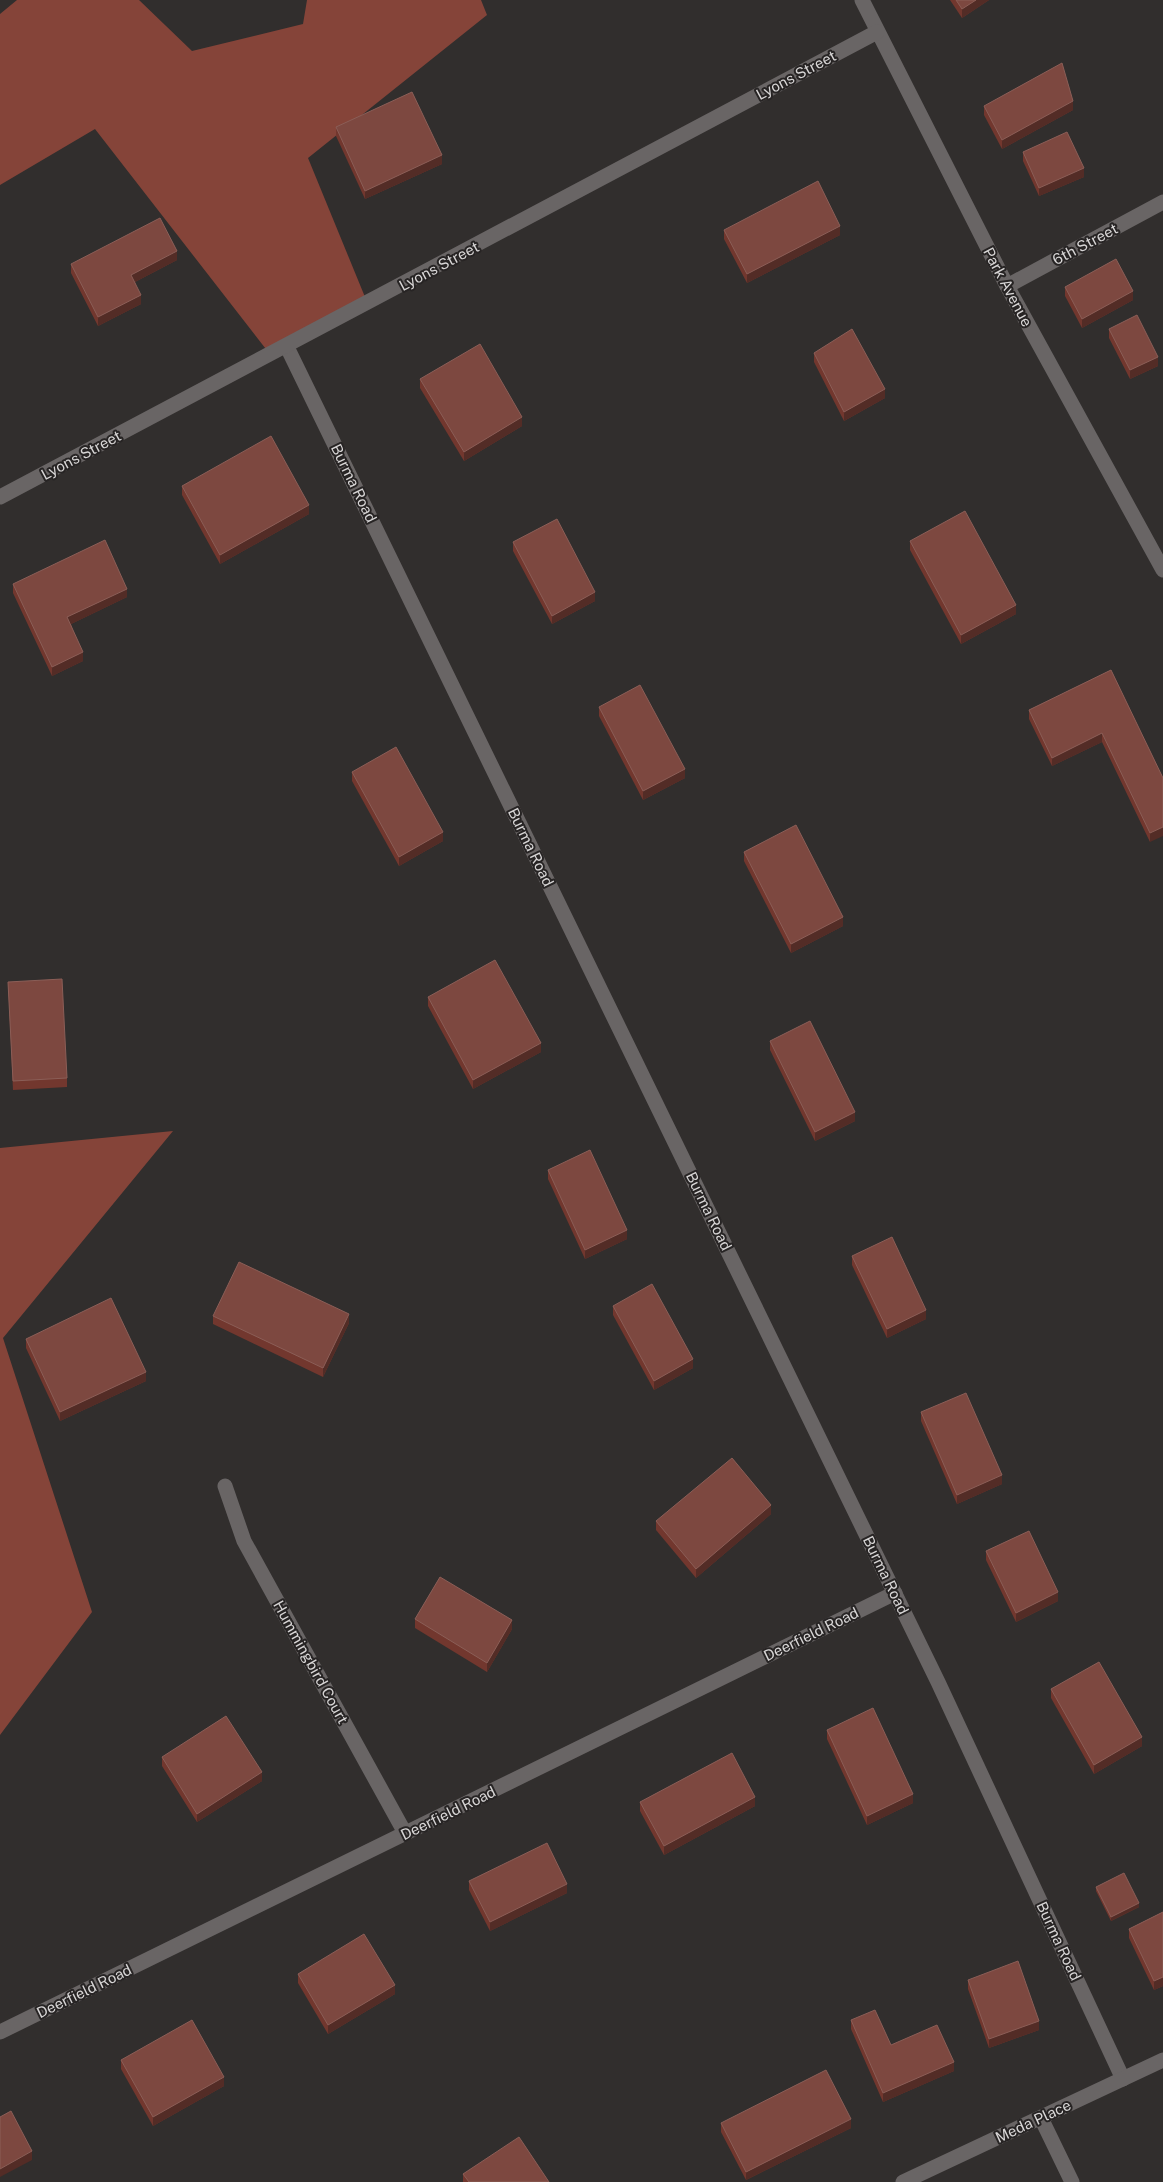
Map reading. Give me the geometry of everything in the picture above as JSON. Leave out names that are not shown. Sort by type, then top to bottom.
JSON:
[{"type":"street","name":"Park Avenue","points":[[862,0],[1007,286],[1163,570]]},
{"type":"street","name":"Lyons Street","points":[[0,497],[287,347],[877,32]]},
{"type":"street","name":"6th Street","points":[[1007,286],[1163,202]]},
{"type":"street","name":"Burma Road","points":[[287,347],[895,1593],[1123,2079]]},
{"type":"street","name":"Hummingbird Court","points":[[224,1486],[244,1541],[406,1833]]},
{"type":"street","name":"Deerfield Road","points":[[0,2032],[895,1593]]},
{"type":"street","name":"Meda Place","points":[[903,2182],[1163,2060]]},
{"type":"street","points":[[1041,2118],[1072,2182]]},
{"type":"shaded area","points":[[17,0],[139,0],[192,51],[303,24],[307,0],[481,0],[487,15],[308,158],[365,297],[269,353],[95,129],[0,185],[0,14]]},
{"type":"shaded area","points":[[173,1131],[3,1338],[92,1612],[0,1735],[0,1148]]},
{"type":"building","points":[[956,0],[976,0],[962,9]]},
{"type":"building","points":[[1062,63],[1073,101],[1002,140],[984,106]]},
{"type":"building","points":[[412,92],[442,155],[365,191],[336,127]]},
{"type":"building","points":[[1067,132],[1084,168],[1039,188],[1023,152]]},
{"type":"building","points":[[818,181],[840,226],[747,274],[724,230]]},
{"type":"building","points":[[160,218],[177,251],[131,275],[141,295],[98,317],[71,264]]},
{"type":"building","points":[[1116,259],[1133,291],[1082,319],[1065,287]]},
{"type":"building","points":[[1137,315],[1158,357],[1130,370],[1109,329]]},
{"type":"building","points":[[852,329],[885,389],[844,412],[814,353]]},
{"type":"building","points":[[480,344],[522,417],[464,452],[420,379]]},
{"type":"building","points":[[271,436],[309,505],[220,555],[182,486]]},
{"type":"building","points":[[965,511],[1016,605],[961,635],[910,541]]},
{"type":"building","points":[[557,519],[595,592],[552,616],[513,542]]},
{"type":"building","points":[[105,540],[127,589],[67,617],[83,652],[52,667],[13,584]]},
{"type":"building","points":[[1111,670],[1163,778],[1163,827],[1150,833],[1102,733],[1052,758],[1029,710]]},
{"type":"building","points":[[640,685],[685,769],[643,791],[599,707]]},
{"type":"building","points":[[396,747],[443,832],[399,857],[352,772]]},
{"type":"building","points":[[796,825],[843,917],[791,944],[744,852]]},
{"type":"building","points":[[495,960],[541,1043],[473,1080],[428,997]]},
{"type":"building","points":[[62,979],[67,1078],[13,1081],[8,982]]},
{"type":"building","points":[[810,1021],[855,1112],[815,1132],[770,1041]]},
{"type":"building","points":[[590,1150],[627,1230],[585,1250],[548,1170]]},
{"type":"building","points":[[892,1237],[926,1310],[887,1329],[852,1256]]},
{"type":"building","points":[[239,1262],[349,1314],[323,1368],[213,1316]]},
{"type":"building","points":[[652,1284],[693,1359],[654,1381],[613,1306]]},
{"type":"building","points":[[111,1298],[146,1372],[60,1412],[26,1339]]},
{"type":"building","points":[[966,1393],[1002,1475],[957,1495],[921,1412]]},
{"type":"building","points":[[732,1458],[771,1505],[696,1569],[656,1521]]},
{"type":"building","points":[[1029,1531],[1058,1592],[1016,1613],[986,1551]]},
{"type":"building","points":[[440,1577],[512,1620],[487,1663],[415,1619]]},
{"type":"building","points":[[1099,1662],[1142,1737],[1094,1765],[1051,1689]]},
{"type":"building","points":[[873,1708],[913,1794],[867,1816],[827,1730]]},
{"type":"building","points":[[226,1716],[262,1772],[197,1814],[162,1757]]},
{"type":"building","points":[[732,1753],[755,1797],[664,1846],[640,1802]]},
{"type":"building","points":[[547,1843],[567,1884],[490,1922],[469,1881]]},
{"type":"building","points":[[1124,1873],[1139,1903],[1111,1917],[1096,1887]]},
{"type":"building","points":[[1163,1912],[1163,1977],[1154,1981],[1129,1929]]},
{"type":"building","points":[[364,1934],[395,1985],[328,2025],[298,1974]]},
{"type":"building","points":[[1018,1961],[1039,2021],[989,2039],[968,1980]]},
{"type":"building","points":[[875,2010],[891,2045],[937,2025],[954,2062],[883,2093],[851,2020]]},
{"type":"building","points":[[192,2020],[224,2077],[153,2117],[121,2060]]},
{"type":"building","points":[[826,2070],[851,2119],[746,2172],[721,2123]]},
{"type":"building","points":[[11,2111],[32,2151],[0,2169],[0,2117]]},
{"type":"building","points":[[519,2137],[549,2182],[469,2182],[463,2174]]}]
